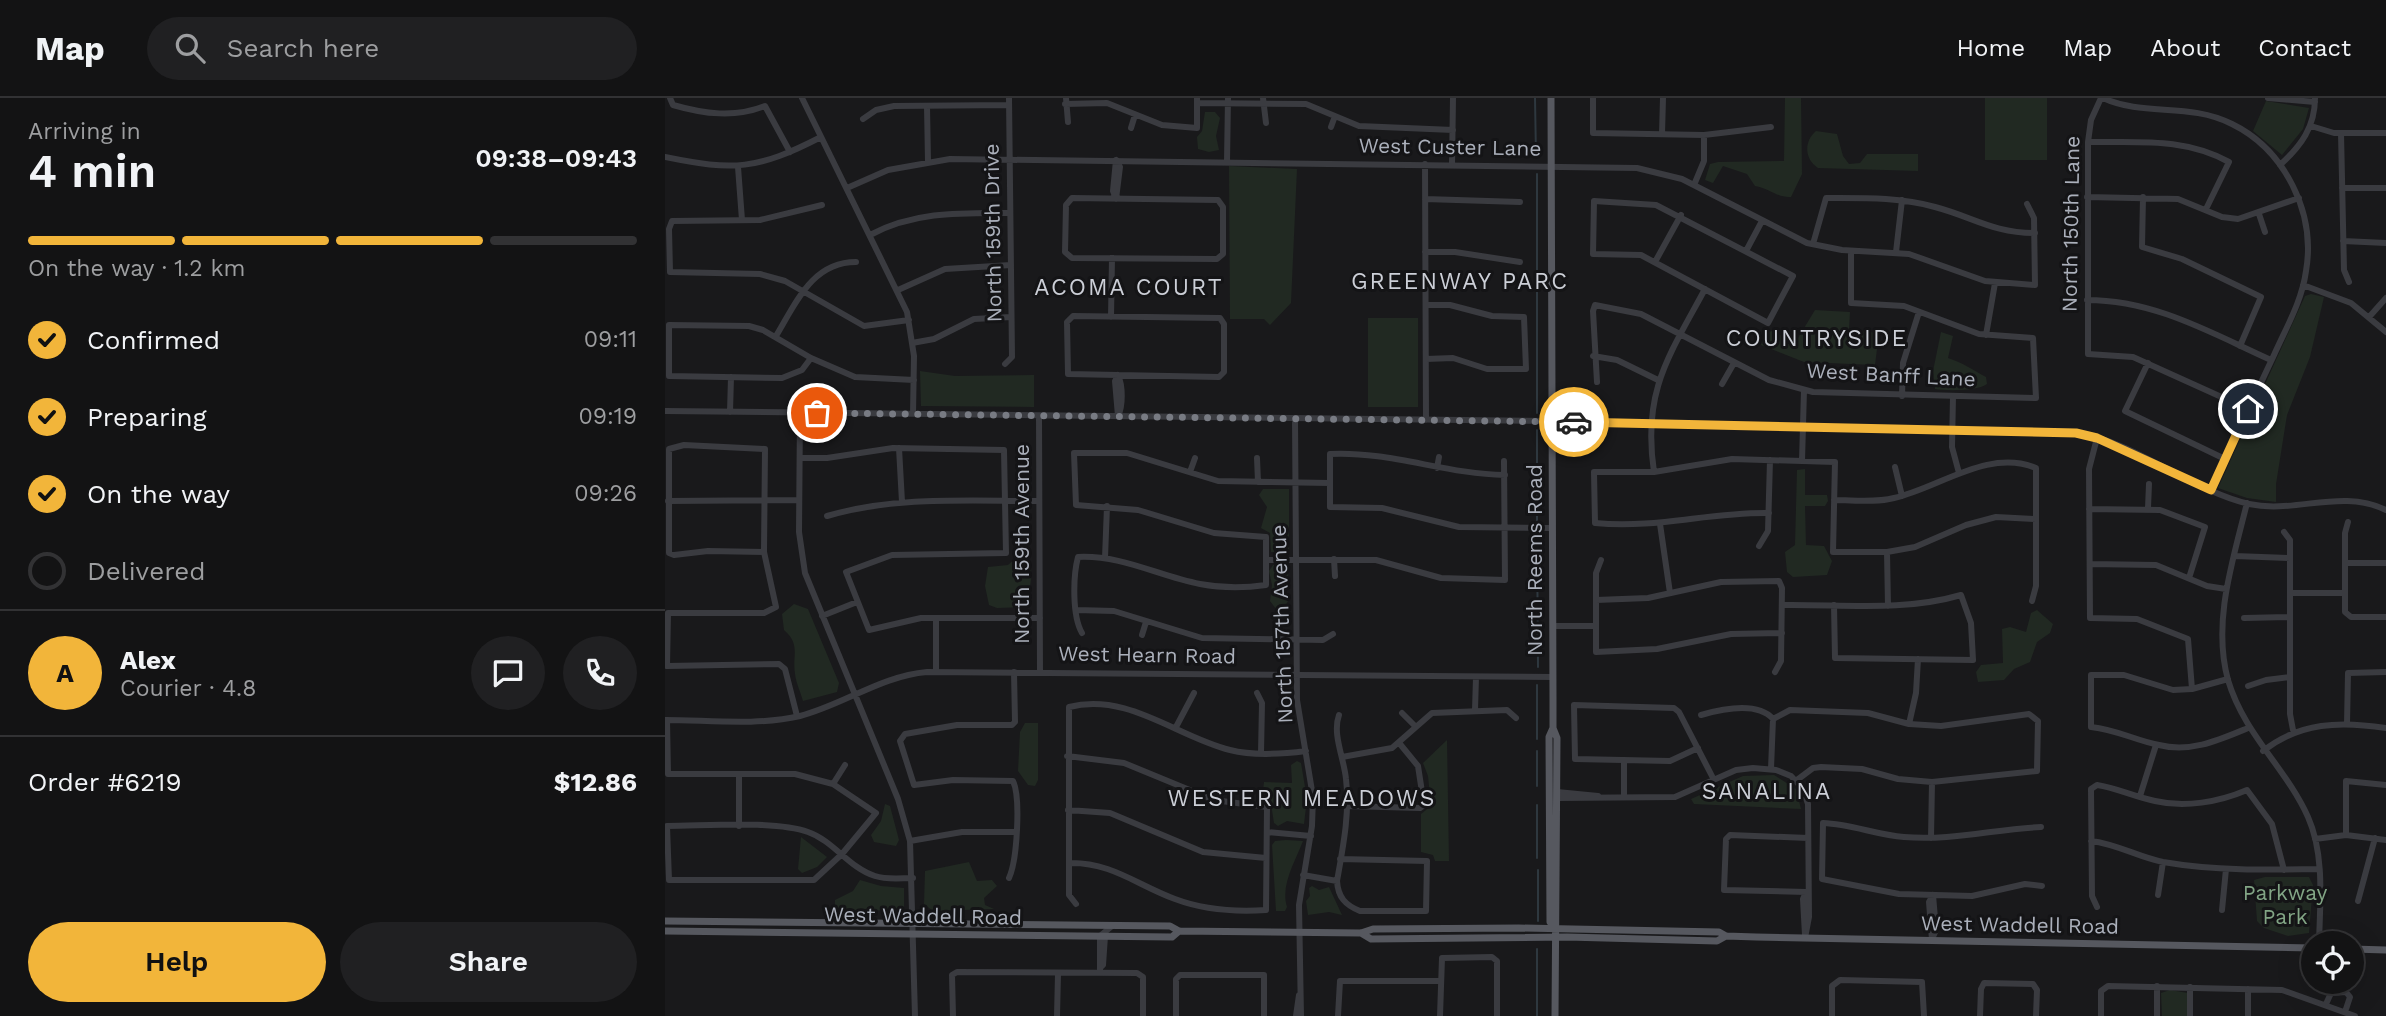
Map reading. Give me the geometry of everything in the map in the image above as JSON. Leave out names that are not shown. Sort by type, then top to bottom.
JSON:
[{"type":"main road","name":"North Reems Road","points":[[1551,98],[1553,728],[1557,738],[1558,922],[1555,928],[1555,1016]]},
{"type":"main road","name":"North Reems Road","points":[[1553,728],[1549,737],[1550,922],[1555,928]]},
{"type":"main road","name":"West Waddell Road","points":[[665,921],[1170,926],[1179,931],[1298,933],[1361,933],[1373,929],[1555,928],[1719,932],[1726,936]]},
{"type":"main road","points":[[1427,939],[1432,934],[1455,933],[1458,928]]},
{"type":"main road","name":"West Waddell Road","points":[[665,931],[1172,937],[1179,931]]},
{"type":"main road","points":[[1639,939],[1695,932]]},
{"type":"main road","name":"West Waddell Road","points":[[1361,933],[1371,939],[1555,937],[1717,940],[1726,936],[2301,948]]},
{"type":"main road","points":[[2364,949],[2386,950]]},
{"type":"street","points":[[802,98],[898,290],[909,320],[914,380],[913,414]]},
{"type":"street","points":[[1452,164],[1453,98]]},
{"type":"street","points":[[1593,98],[1593,133],[1704,135],[1772,127]]},
{"type":"street","points":[[1662,134],[1663,98]]},
{"type":"street","points":[[2102,98],[2130,107],[2187,110],[2214,116],[2249,134],[2280,165],[2299,198],[2308,242],[2304,285],[2211,490]]},
{"type":"street","name":"North 150th Lane","points":[[2102,98],[2091,120],[2088,142],[2088,354],[2118,354],[2148,363]]},
{"type":"street","points":[[2268,98],[2315,100],[2311,126],[2299,145],[2280,165]]},
{"type":"street","points":[[670,100],[704,112],[737,114],[765,106],[790,152]]},
{"type":"street","points":[[1068,122],[1065,101],[1107,103],[1162,125],[1196,128],[1197,101],[1263,101],[1305,104],[1370,128],[1453,130]]},
{"type":"street","points":[[1227,162],[1228,101]]},
{"type":"street","points":[[1263,101],[1266,124]]},
{"type":"street","points":[[863,119],[876,110],[1009,102]]},
{"type":"street","name":"North 159th Drive","points":[[1005,364],[1012,356],[1009,102]]},
{"type":"street","points":[[927,106],[928,162]]},
{"type":"street","points":[[1132,128],[1136,115]]},
{"type":"street","points":[[1331,127],[1335,116]]},
{"type":"street","points":[[2311,126],[2341,133],[2386,133]]},
{"type":"street","points":[[2341,133],[2344,270],[2349,282]]},
{"type":"street","points":[[1694,185],[1704,161],[1704,135]]},
{"type":"street","points":[[665,157],[738,167],[771,161],[821,137]]},
{"type":"street","points":[[2088,142],[2183,143],[2229,162],[2206,209]]},
{"type":"street","name":"West Custer Lane","points":[[847,188],[888,170],[928,162],[1010,160],[1452,164],[1645,169],[1671,175],[1694,185],[1813,244],[1851,251],[1896,252],[1923,258],[1995,283],[2035,285],[2035,233]]},
{"type":"street","points":[[1116,160],[1120,167],[1116,199]]},
{"type":"street","points":[[1425,164],[1426,420]]},
{"type":"street","points":[[738,167],[742,220]]},
{"type":"street","points":[[2342,188],[2386,188]]},
{"type":"street","points":[[2087,197],[2178,199],[2222,217],[2238,219],[2259,214],[2299,198]]},
{"type":"street","points":[[2143,197],[2142,247],[2182,259],[2261,296],[2240,346]]},
{"type":"street","points":[[1813,244],[1826,198],[1902,200],[1958,215],[1997,230],[2035,233],[2034,218],[2028,204]]},
{"type":"street","points":[[1116,199],[1222,202],[1221,258],[1067,256],[1068,201],[1116,199]]},
{"type":"street","points":[[1425,199],[1520,202]]},
{"type":"street","points":[[1896,252],[1902,200]]},
{"type":"street","points":[[1594,201],[1647,203],[1681,215],[1793,276],[1768,323],[1655,262],[1634,254],[1593,254],[1594,201]]},
{"type":"street","points":[[1958,215],[1962,204]]},
{"type":"street","points":[[822,205],[777,218],[672,221],[669,229],[670,272],[761,274],[804,290],[864,326],[909,320]]},
{"type":"street","points":[[870,235],[909,220],[943,213],[1010,213]]},
{"type":"street","points":[[2259,214],[2265,232]]},
{"type":"street","points":[[1655,262],[1681,215]]},
{"type":"street","points":[[1747,251],[1762,221]]},
{"type":"street","points":[[2343,241],[2386,243]]},
{"type":"street","points":[[1851,251],[1851,303],[1886,303],[1986,335],[1995,283]]},
{"type":"street","points":[[1425,252],[1455,252],[1520,262]]},
{"type":"street","points":[[1111,317],[1112,258]]},
{"type":"street","points":[[776,337],[804,290],[829,266],[856,262]]},
{"type":"street","points":[[898,290],[935,272],[955,266],[1011,265]]},
{"type":"street","points":[[2304,285],[2344,299],[2370,316],[2386,332]]},
{"type":"street","points":[[1654,472],[1651,424],[1657,380],[1705,289]]},
{"type":"street","points":[[2370,316],[2386,298]]},
{"type":"street","points":[[2087,300],[2113,300],[2157,309],[2271,360]]},
{"type":"street","points":[[1426,305],[1450,305],[1492,316],[1524,317],[1526,369],[1487,369],[1453,358],[1426,359]]},
{"type":"street","name":"West Banff Lane","points":[[1593,356],[1595,305],[1632,310],[1769,380],[1804,390],[1902,396],[2036,398],[2033,338],[1986,335]]},
{"type":"street","points":[[1902,396],[1903,363],[1919,312]]},
{"type":"street","points":[[912,343],[934,339],[974,319],[1011,317]]},
{"type":"street","points":[[1111,317],[1223,319],[1222,375],[1068,374],[1069,318],[1111,317]]},
{"type":"street","points":[[811,358],[792,377],[669,376],[669,325],[748,326],[776,337],[811,358],[855,377],[914,380]]},
{"type":"street","points":[[1597,382],[1593,356],[1617,360],[1657,380]]},
{"type":"street","points":[[1722,384],[1734,363]]},
{"type":"street","points":[[2225,458],[2125,411],[2148,363],[2248,409]]},
{"type":"street","points":[[1118,375],[1118,416]]},
{"type":"street","points":[[730,412],[731,377]]},
{"type":"street","points":[[1802,461],[1804,390]]},
{"type":"street","points":[[1953,396],[1952,452],[1959,473]]},
{"type":"street","points":[[665,411],[1552,421],[2076,433],[2097,438],[2211,490],[2248,503],[2289,507],[2351,499],[2386,510]]},
{"type":"street","points":[[800,413],[799,500],[802,559],[822,617],[898,799],[910,841],[915,1016]]},
{"type":"street","name":"North 159th Avenue","points":[[1039,416],[1040,671]]},
{"type":"street","name":"North 157th Avenue","points":[[1295,418],[1296,674],[1299,716],[1313,797],[1311,836],[1303,875],[1298,933],[1298,1016]]},
{"type":"street","points":[[2097,438],[2089,462],[2090,618],[2137,619],[2187,639],[2192,688]]},
{"type":"street","points":[[764,552],[669,553],[669,449],[684,445],[765,449],[764,552],[776,607],[764,613],[669,613],[667,666],[783,666],[797,716]]},
{"type":"street","points":[[800,458],[827,458],[899,448],[1005,450],[1006,553],[892,555],[846,572],[869,629],[897,622],[936,618],[1040,618]]},
{"type":"street","points":[[899,448],[902,502]]},
{"type":"street","points":[[1081,633],[1076,610],[1078,557],[1120,559],[1198,584],[1266,585],[1266,537],[1213,533],[1138,510],[1076,505],[1074,453],[1127,453],[1218,481],[1330,483]]},
{"type":"street","points":[[1505,475],[1473,475],[1376,455],[1330,454],[1330,507],[1382,508],[1459,527],[1552,528]]},
{"type":"street","points":[[1437,468],[1439,457]]},
{"type":"street","points":[[1190,472],[1195,458]]},
{"type":"street","points":[[1257,458],[1258,482]]},
{"type":"street","points":[[1769,513],[1734,512],[1660,524],[1595,523],[1594,472],[1654,472],[1732,459],[1835,462],[1833,552],[1887,552],[1915,547],[1966,525],[1996,517],[2036,519]]},
{"type":"street","points":[[1759,546],[1768,531],[1770,460]]},
{"type":"street","points":[[1266,560],[1376,560],[1450,579],[1505,580],[1504,461]]},
{"type":"street","points":[[1834,500],[1902,496],[1959,473],[1991,465],[2029,465],[2036,468],[2036,586],[2032,601]]},
{"type":"street","points":[[1895,467],[1902,496]]},
{"type":"street","points":[[2148,508],[2149,484]]},
{"type":"street","points":[[668,501],[799,500]]},
{"type":"street","points":[[827,516],[863,506],[902,502],[1039,501]]},
{"type":"street","points":[[2248,503],[2227,589],[2222,632],[2228,679],[2248,729],[2298,797],[2315,839],[2319,869],[2319,931]]},
{"type":"street","points":[[1105,558],[1107,506]]},
{"type":"street","points":[[2089,509],[2148,508],[2174,514],[2206,527],[2189,578]]},
{"type":"street","points":[[2348,522],[2344,563],[2347,616],[2386,617]]},
{"type":"street","points":[[1660,524],[1670,593]]},
{"type":"street","points":[[2284,532],[2290,540],[2290,677],[2293,730]]},
{"type":"street","points":[[1887,552],[1888,606]]},
{"type":"street","points":[[2235,556],[2290,558]]},
{"type":"street","points":[[1335,559],[1335,576]]},
{"type":"street","points":[[1601,560],[1596,573],[1596,652],[1657,649],[1731,634],[1781,633]]},
{"type":"street","points":[[2344,563],[2386,563]]},
{"type":"street","points":[[2090,564],[2156,565],[2207,586],[2227,589]]},
{"type":"street","points":[[1396,575],[1397,566]]},
{"type":"street","points":[[1596,600],[1649,598],[1721,582],[1779,581],[1782,586],[1781,661],[1775,672]]},
{"type":"street","points":[[2290,593],[2344,593]]},
{"type":"street","points":[[1782,605],[1834,604],[1908,606],[1961,595],[1971,624],[1973,660],[1835,657],[1834,604]]},
{"type":"street","points":[[822,617],[857,602]]},
{"type":"street","points":[[1076,610],[1114,611],[1202,638],[1323,640],[1333,634]]},
{"type":"street","points":[[2244,618],[2290,617]]},
{"type":"street","points":[[936,618],[936,672]]},
{"type":"street","points":[[1142,635],[1146,622]]},
{"type":"street","points":[[1553,626],[1596,626]]},
{"type":"street","points":[[1909,724],[1916,693],[1918,659]]},
{"type":"street","name":"West Hearn Road","points":[[666,720],[760,720],[797,716],[901,676],[936,672],[1553,677]]},
{"type":"street","points":[[1009,878],[1014,868],[1016,832],[1013,781],[953,780],[914,785],[901,738],[905,734],[932,728],[1015,722],[1014,672]]},
{"type":"street","points":[[2347,724],[2348,673],[2386,672]]},
{"type":"street","points":[[2228,679],[2173,690],[2124,675],[2091,675],[2091,727],[2117,729],[2156,745],[2193,747],[2248,729]]},
{"type":"street","points":[[1475,710],[1476,677]]},
{"type":"street","points":[[2248,686],[2290,677]]},
{"type":"street","points":[[1176,727],[1194,693]]},
{"type":"street","points":[[1257,693],[1262,703],[1261,753]]},
{"type":"street","points":[[1697,748],[1671,761],[1575,759],[1574,705],[1674,708],[1679,712],[1714,780]]},
{"type":"street","points":[[1076,904],[1069,895],[1069,707],[1111,707],[1139,713],[1224,749],[1261,753],[1306,751]]},
{"type":"street","points":[[1701,715],[1733,708],[1763,710],[1773,719]]},
{"type":"street","points":[[1342,757],[1377,752],[1400,744],[1432,713],[1507,710],[1516,718]]},
{"type":"street","points":[[1773,719],[1790,710],[1855,712],[1909,724],[1941,726],[2002,716],[2035,716],[2038,721],[2037,771],[1932,782],[1898,779],[1862,769],[1822,767],[1813,768],[1797,780]]},
{"type":"street","points":[[1402,713],[1416,727]]},
{"type":"street","points":[[1339,715],[1336,724],[1347,806],[1336,881],[1342,900],[1360,911],[1426,911],[1427,861],[1341,859]]},
{"type":"street","points":[[1771,769],[1773,719]]},
{"type":"street","points":[[666,720],[668,774],[795,774],[850,793],[876,813],[842,854],[814,880],[669,880],[667,826],[796,828],[826,841],[842,854],[860,870],[877,877],[913,878]]},
{"type":"street","points":[[2263,751],[2293,730],[2311,725],[2347,724],[2386,728]]},
{"type":"street","points":[[1347,806],[1420,808],[1424,805],[1418,765],[1400,744]]},
{"type":"street","points":[[2140,796],[2156,745]]},
{"type":"street","points":[[1067,756],[1124,763],[1214,800],[1267,807],[1266,910],[1231,911],[1204,907],[1177,900],[1100,864],[1069,863]]},
{"type":"street","points":[[1624,760],[1624,797]]},
{"type":"street","points":[[833,785],[845,765]]},
{"type":"street","points":[[1557,795],[1675,797],[1740,769],[1771,769],[1785,773],[1797,780],[1807,800],[1808,838],[1803,924],[1805,938]]},
{"type":"street","points":[[739,774],[739,827]]},
{"type":"street","points":[[2346,835],[2346,781],[2386,785]]},
{"type":"street","points":[[1931,838],[1932,782]]},
{"type":"street","points":[[2097,907],[2092,896],[2093,785],[2111,787],[2155,801],[2197,803],[2247,790],[2272,824],[2284,870]]},
{"type":"street","points":[[1068,810],[1110,813],[1203,852],[1266,858]]},
{"type":"street","points":[[2041,827],[1956,838],[1931,838],[1901,837],[1849,824],[1823,823],[1822,879],[1899,894],[1982,895],[2025,884],[2042,886]]},
{"type":"street","points":[[910,841],[962,832],[1016,832]]},
{"type":"street","points":[[1266,832],[1311,836]]},
{"type":"street","points":[[1806,892],[1724,890],[1726,839],[1730,835],[1808,838]]},
{"type":"street","points":[[2315,839],[2346,835],[2386,841]]},
{"type":"street","points":[[2358,901],[2375,838]]},
{"type":"street","points":[[2091,841],[2109,843],[2163,862],[2226,869],[2319,869]]},
{"type":"street","points":[[2158,895],[2163,862]]},
{"type":"street","points":[[2222,910],[2226,869]]},
{"type":"street","points":[[1303,875],[1336,881]]},
{"type":"street","points":[[1932,940],[1935,930],[1933,895]]},
{"type":"street","points":[[1100,970],[1102,936],[1112,926]]},
{"type":"street","points":[[1440,1016],[1439,981],[1442,957],[1492,957],[1497,961],[1497,1016]]},
{"type":"street","points":[[953,1016],[953,973],[1058,974],[1100,970],[1137,973],[1142,976],[1143,1016]]},
{"type":"street","points":[[1057,1016],[1058,974]]},
{"type":"street","points":[[1176,1016],[1176,979],[1180,975],[1264,975],[1264,1016]]},
{"type":"street","points":[[1832,1016],[1833,983],[1840,980],[1922,982],[1924,1016]]},
{"type":"street","points":[[1338,1016],[1340,981],[1439,981]]},
{"type":"street","points":[[1980,1016],[1982,985],[2036,986],[2036,1016]]},
{"type":"street","points":[[2157,986],[2158,1016]]},
{"type":"street","points":[[2101,1016],[2103,987],[2157,986],[2282,990],[2355,1016]]},
{"type":"street","points":[[2190,987],[2190,1016]]},
{"type":"street","points":[[2248,989],[2248,1016]]},
{"type":"street","points":[[2326,1004],[2331,993],[2346,992],[2350,997],[2345,1012]]},
{"type":"green space","points":[[1785,98],[1801,98],[1802,174],[1791,197],[1755,186],[1747,174],[1723,166],[1713,183],[1705,180],[1710,164],[1718,162],[1784,161]]},
{"type":"green space","points":[[1985,98],[2047,98],[2047,160],[1985,160]]},
{"type":"green space","points":[[2266,101],[2309,108],[2303,129],[2282,155],[2253,131]]},
{"type":"green space","points":[[1205,112],[1215,112],[1220,118],[1216,136],[1219,150],[1209,152],[1198,149],[1197,137],[1202,131]]},
{"type":"green space","points":[[1816,131],[1837,134],[1843,156],[1849,164],[1860,163],[1867,154],[1918,154],[1918,171],[1818,168],[1810,160],[1807,150],[1809,140]]},
{"type":"green space","points":[[1229,166],[1297,169],[1291,303],[1270,325],[1264,319],[1230,319]]},
{"type":"green space","points":[[2311,294],[2324,297],[2310,357],[2287,415],[2276,484],[2276,502],[2247,498],[2218,488],[2305,296]]},
{"type":"green space","points":[[1815,310],[1850,312],[1849,330],[1879,333],[1875,365],[1804,362],[1761,345],[1766,332],[1773,331],[1795,343]]},
{"type":"green space","points":[[1368,318],[1418,318],[1418,407],[1368,407]]},
{"type":"green space","points":[[1941,332],[1953,336],[1948,358],[1986,377],[1987,384],[1969,389],[1935,389],[1933,371]]},
{"type":"green space","points":[[920,371],[955,376],[1034,375],[1034,407],[921,406]]},
{"type":"green space","points":[[1805,469],[1805,495],[1827,495],[1828,501],[1825,506],[1805,506],[1806,545],[1824,546],[1832,561],[1827,575],[1793,577],[1787,572],[1785,552],[1795,545],[1797,470]]},
{"type":"green space","points":[[1263,489],[1289,489],[1289,552],[1271,552],[1270,533],[1261,528],[1267,507],[1259,495]]},
{"type":"green space","points":[[1025,556],[1031,574],[1026,607],[997,608],[989,605],[985,586],[988,567],[1008,565],[1017,557]]},
{"type":"green space","points":[[1273,565],[1288,565],[1288,601],[1283,610],[1276,609],[1270,601],[1272,585],[1269,571]]},
{"type":"green space","points":[[794,604],[808,609],[839,683],[837,692],[803,701],[796,681],[794,646],[784,630],[782,614]]},
{"type":"green space","points":[[2037,610],[2053,624],[2050,633],[2037,642],[2030,662],[2014,669],[2004,680],[1978,682],[1976,672],[1981,665],[2003,663],[2002,629],[2010,627],[2026,632],[2031,613]]},
{"type":"green space","points":[[1025,723],[1038,723],[1038,780],[1035,786],[1028,785],[1018,771],[1020,732]]},
{"type":"green space","points":[[1447,740],[1449,861],[1435,861],[1433,855],[1421,852],[1421,814],[1431,806],[1428,776],[1423,763]]},
{"type":"green space","points":[[1297,761],[1301,763],[1307,799],[1304,824],[1287,821],[1278,826],[1274,823],[1271,804],[1262,800],[1264,782],[1292,783],[1291,765]]},
{"type":"green space","points":[[1774,775],[1796,789],[1801,809],[1694,804],[1691,799],[1743,776]]},
{"type":"green space","points":[[885,804],[890,806],[899,840],[896,846],[874,842],[871,835],[881,821]]},
{"type":"green space","points":[[801,837],[827,857],[817,867],[802,873],[798,869]]},
{"type":"green space","points":[[1275,841],[1303,841],[1287,881],[1287,907],[1285,911],[1276,911],[1272,845]]},
{"type":"green space","points":[[969,862],[977,881],[992,880],[997,886],[984,898],[985,905],[994,909],[933,911],[924,904],[925,871]]},
{"type":"green space","name":"Parkway Park","points":[[2265,877],[2309,877],[2313,885],[2309,931],[2288,936],[2264,928],[2257,921],[2254,880]]},
{"type":"green space","points":[[860,880],[881,886],[904,888],[904,907],[869,911],[835,907],[835,900],[853,891]]},
{"type":"green space","points":[[1312,886],[1319,890],[1329,887],[1342,915],[1329,912],[1308,915],[1306,901]]},
{"type":"green space","points":[[2170,990],[2188,993],[2187,1016],[2162,1016],[2161,993]]},
{"type":"waterway","points":[[1535,98],[1536,157]]},
{"type":"waterway","points":[[1537,174],[1537,413]]},
{"type":"waterway","points":[[1537,430],[1537,524]]},
{"type":"waterway","points":[[1537,531],[1538,667]]},
{"type":"waterway","points":[[1537,685],[1537,739]]},
{"type":"waterway","points":[[1537,751],[1537,786]]},
{"type":"waterway","points":[[1537,805],[1537,858]]},
{"type":"waterway","points":[[1538,870],[1538,921]]},
{"type":"waterway","points":[[1537,949],[1537,1016]]},
{"type":"way so far","points":[[817,413],[1574,422]]},
{"type":"district","name":"GREENWAY PARC","points":[[1460,281]]},
{"type":"district","name":"ACOMA COURT","points":[[1129,287]]},
{"type":"district","name":"COUNTRYSIDE","points":[[1817,338]]},
{"type":"district","name":"SANALINA","points":[[1767,791]]},
{"type":"district","name":"WESTERN MEADOWS","points":[[1302,798]]},
{"type":"route","points":[[1574,422],[2076,433],[2097,438],[2211,490],[2248,409]]}]
